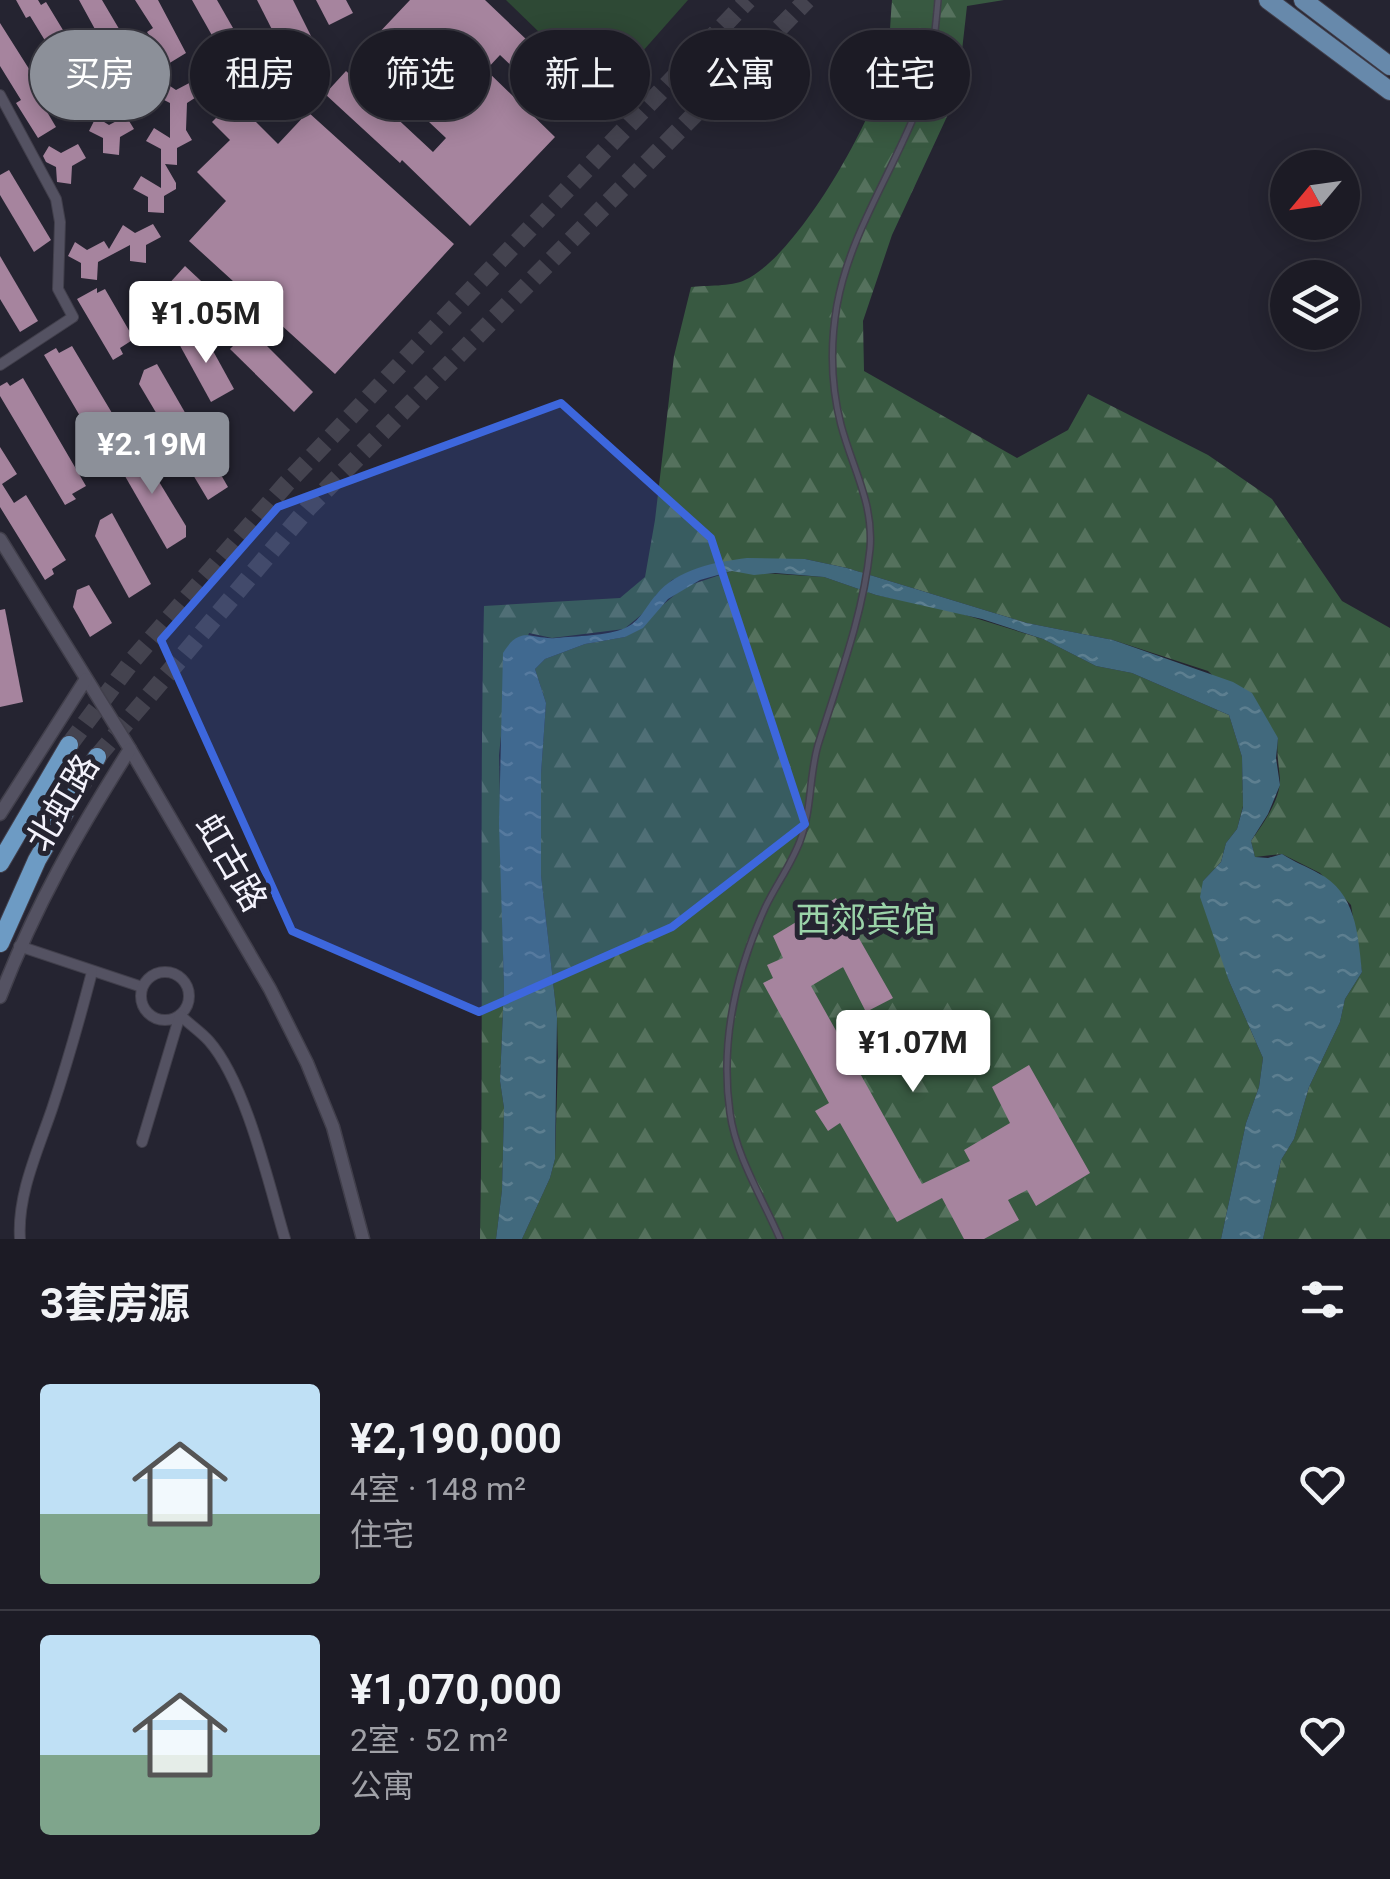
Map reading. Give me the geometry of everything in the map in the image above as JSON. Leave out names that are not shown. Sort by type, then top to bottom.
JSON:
[{"type":"highway","points":[[0,864],[68,745]]},
{"type":"highway","points":[[0,943],[37,860],[96,757]]},
{"type":"main road","points":[[1268,0],[1390,91]]},
{"type":"main road","points":[[1303,0],[1390,66]]},
{"type":"street","points":[[0,94],[56,200],[60,222],[58,289],[73,317],[0,365]]},
{"type":"street","name":"虹古路","points":[[0,539],[130,749],[270,990],[307,1063],[333,1127],[363,1239]]},
{"type":"street","name":"北虹路","points":[[0,814],[86,680]]},
{"type":"street","name":"北虹路","points":[[0,997],[20,946],[76,834],[130,749]]},
{"type":"street","points":[[20,946],[142,988]]},
{"type":"street","points":[[142,1142],[180,1015],[188,1002],[187,985],[182,978],[168,971],[152,975],[142,988],[141,1003],[150,1016],[165,1020],[180,1015]]},
{"type":"street","points":[[20,1239],[26,1186],[76,1036],[92,972]]},
{"type":"street","points":[[180,1015],[211,1043],[236,1089],[254,1134],[284,1239]]},
{"type":"lane","points":[[780,1239],[757,1192],[730,1118],[727,1052],[746,956],[765,908],[802,838],[817,748],[833,703],[867,568],[869,515],[862,481],[841,426],[831,370],[836,309],[855,242],[921,99],[938,0]]},
{"type":"highlighted area","points":[[561,403],[711,538],[805,824],[672,927],[479,1012],[292,931],[161,640],[278,507]]},
{"type":"green space","points":[[506,0],[688,0],[650,43],[650,30],[537,30]]},
{"type":"green space","points":[[892,0],[1004,0],[967,6],[964,30],[890,30]]},
{"type":"green space","points":[[945,120],[892,235],[863,321],[864,371],[1017,458],[1068,430],[1088,394],[1208,455],[1272,499],[1342,601],[1390,628],[1390,1239],[1263,1239],[1281,1160],[1294,1139],[1309,1087],[1340,1022],[1345,999],[1362,972],[1351,905],[1320,873],[1282,854],[1255,857],[1251,841],[1270,812],[1279,788],[1278,738],[1208,671],[1113,640],[1027,623],[805,559],[697,569],[672,580],[646,611],[624,629],[552,638],[529,633],[504,707],[499,755],[504,986],[500,1081],[504,1108],[502,1190],[496,1239],[480,1239],[484,606],[620,598],[645,577],[674,356],[691,287],[739,282],[765,266],[808,218],[865,123]]},
{"type":"green space","name":"西郊宾馆","points":[[732,571],[824,577],[876,595],[943,608],[1043,639],[1096,666],[1132,673],[1229,715],[1242,757],[1243,806],[1221,862],[1203,881],[1229,981],[1263,1058],[1221,1239],[522,1239],[555,1159],[558,1059],[541,875],[546,703],[535,669],[545,659],[585,644],[625,637],[684,587]]},
{"type":"water","points":[[747,558],[805,559],[847,568],[1027,623],[1113,640],[1233,682],[1252,693],[1278,738],[1280,785],[1251,841],[1255,857],[1282,854],[1331,881],[1353,915],[1362,972],[1345,999],[1340,1022],[1309,1087],[1294,1139],[1281,1160],[1263,1239],[1221,1239],[1263,1058],[1229,981],[1200,897],[1203,881],[1221,862],[1243,807],[1242,757],[1229,715],[1132,673],[1096,666],[1043,639],[982,619],[876,595],[824,577],[732,571],[700,580],[668,599],[643,628],[625,637],[585,644],[545,659],[535,669],[546,703],[541,875],[557,1017],[555,1159],[522,1239],[496,1239],[502,1190],[504,1108],[500,1081],[504,986],[499,824],[503,653],[521,636],[582,636],[625,628],[675,579],[710,565]]},
{"type":"building","points":[[16,0],[38,0],[41,5],[46,2],[63,30],[39,30],[30,16],[26,18]]},
{"type":"building","points":[[79,0],[102,0],[120,30],[95,30]]},
{"type":"building","points":[[135,0],[158,0],[186,53],[170,63],[170,30],[150,30],[153,28]]},
{"type":"building","points":[[192,0],[217,0],[233,28],[209,30]]},
{"type":"building","points":[[257,0],[293,0],[308,30],[272,30]]},
{"type":"building","points":[[316,0],[346,0],[353,13],[329,25]]},
{"type":"building","points":[[410,0],[485,0],[517,30],[510,30],[510,65],[500,55],[490,66],[490,30],[382,30]]},
{"type":"building","points":[[0,23],[30,70],[30,120],[52,120],[56,127],[38,138],[16,103],[21,100],[0,66]]},
{"type":"building","points":[[346,71],[350,75],[350,117],[330,99],[330,89]]},
{"type":"building","points":[[490,74],[510,93],[510,120],[537,120],[555,137],[470,226],[402,160],[400,163],[353,120],[399,120],[433,152],[446,138],[427,120],[490,120]]},
{"type":"building","points":[[190,83],[186,130],[192,140],[177,148],[177,165],[165,164],[176,189],[164,196],[164,213],[148,212],[148,197],[133,189],[141,176],[161,188],[161,149],[146,141],[154,128],[170,138],[170,86],[176,90]]},
{"type":"building","points":[[94,120],[109,125],[128,120],[134,129],[120,137],[119,155],[103,153],[103,138],[89,131]]},
{"type":"building","points":[[256,120],[278,144],[300,120],[317,120],[454,244],[335,374],[189,241],[226,201],[197,172],[230,140],[212,122]]},
{"type":"building","points":[[78,144],[86,158],[72,166],[71,184],[57,182],[56,167],[43,156],[49,146],[61,153]]},
{"type":"building","points":[[9,170],[51,240],[34,252],[0,195],[0,175]]},
{"type":"building","points":[[153,224],[161,237],[146,245],[146,263],[130,261],[130,245],[98,262],[97,280],[81,278],[81,263],[68,256],[75,242],[87,250],[104,241],[109,249],[123,225],[135,233]]},
{"type":"building","points":[[0,256],[38,321],[20,332],[0,299]]},
{"type":"building","points":[[185,266],[215,294],[197,314],[167,286]]},
{"type":"building","points":[[97,288],[97,293],[105,289],[134,339],[120,348],[123,354],[113,360],[77,299]]},
{"type":"building","points":[[201,329],[234,389],[211,402],[178,342]]},
{"type":"building","points":[[250,329],[313,392],[294,412],[230,349]]},
{"type":"building","points":[[72,346],[112,413],[97,422],[100,428],[90,433],[44,355]]},
{"type":"building","points":[[157,364],[228,487],[208,500],[139,384],[144,370]]},
{"type":"building","points":[[23,378],[86,486],[72,494],[76,499],[65,505],[0,396],[0,386],[7,382],[10,386]]},
{"type":"building","points":[[136,444],[186,526],[186,537],[167,549],[118,464],[120,453]]},
{"type":"building","points":[[0,447],[17,474],[2,484],[14,503],[26,495],[66,560],[52,569],[54,574],[45,580],[0,507]]},
{"type":"building","points":[[112,513],[151,584],[129,598],[95,536],[100,520]]},
{"type":"building","points":[[89,585],[112,623],[90,637],[73,607],[77,590]]},
{"type":"building","points":[[5,609],[23,702],[0,707],[0,610]]},
{"type":"building","points":[[836,898],[893,998],[866,1012],[843,967],[811,986],[922,1184],[970,1161],[964,1150],[1010,1123],[992,1087],[1029,1065],[1090,1173],[1036,1206],[1027,1190],[1008,1200],[1019,1220],[984,1239],[964,1239],[942,1198],[897,1222],[840,1123],[828,1131],[815,1111],[829,1103],[763,983],[773,978],[767,965],[783,958],[773,936]]},
{"type":"tunnel","points":[[69,745],[132,661],[286,484],[748,0]]},
{"type":"tunnel","points":[[97,757],[308,508],[807,0]]}]
